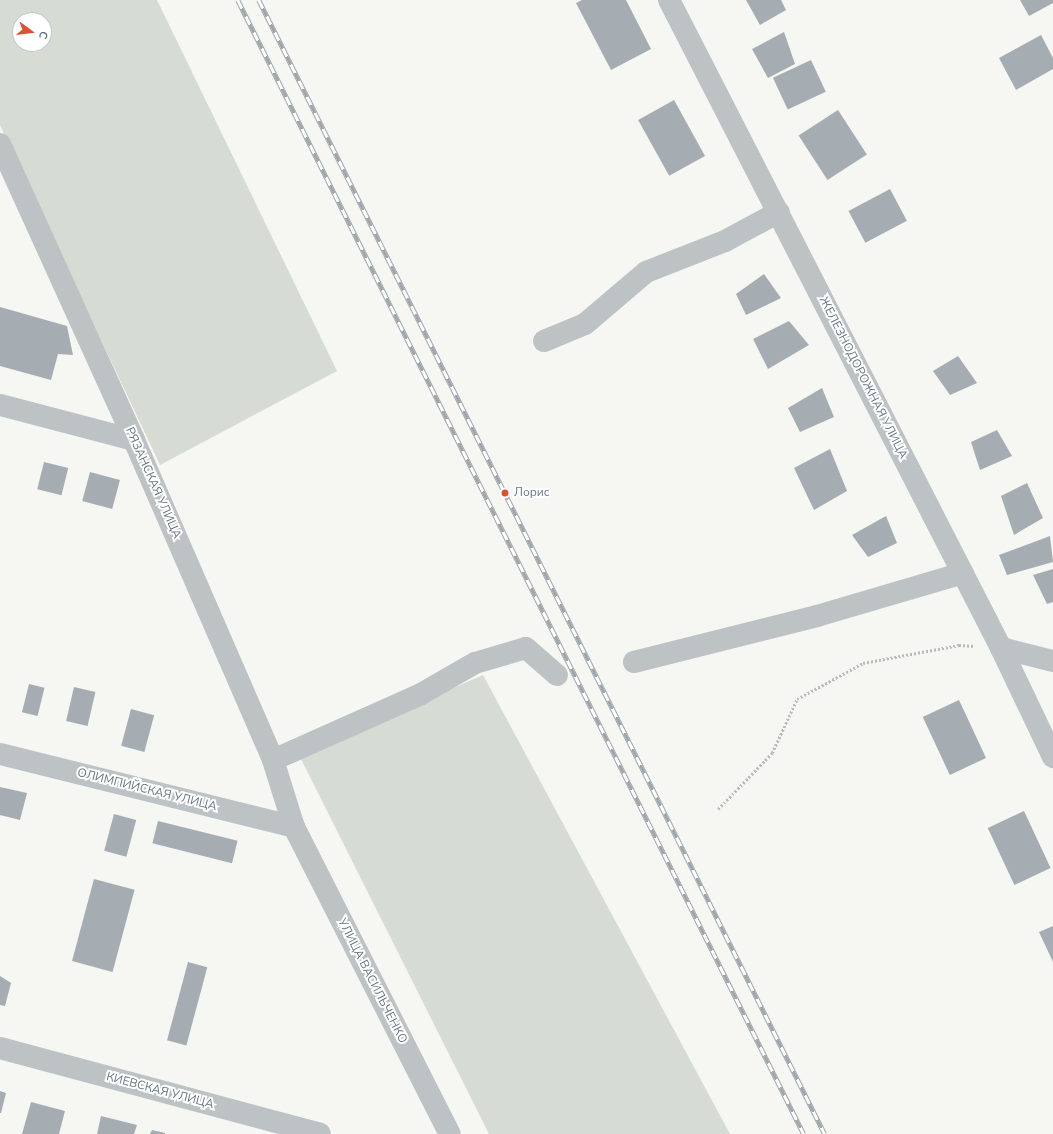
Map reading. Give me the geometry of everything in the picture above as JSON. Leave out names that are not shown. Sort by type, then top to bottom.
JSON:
[{"type":"street","name":"ЖЕЛЕЗНОДОРОЖНАЯ УЛИЦА","points":[[669,0],[779,212],[1001,648],[1053,757]]},
{"type":"street","name":"РЯЗАНСКАЯ УЛИЦА","points":[[0,144],[134,440],[273,760],[294,827]]},
{"type":"street","points":[[544,341],[585,324],[646,272],[725,240],[779,212]]},
{"type":"street","points":[[0,405],[134,440]]},
{"type":"street","points":[[634,662],[816,616],[963,574]]},
{"type":"street","points":[[273,760],[421,694],[475,663],[526,648],[557,675]]},
{"type":"street","points":[[1001,648],[1053,661]]},
{"type":"street","name":"ОЛИМПИЙСКАЯ УЛИЦА","points":[[0,754],[294,827]]},
{"type":"street","name":"УЛИЦА ВАСИЛЬЧЕНКО","points":[[294,827],[450,1134]]},
{"type":"street","name":"КИЕВСКАЯ УЛИЦА","points":[[0,1048],[320,1134]]},
{"type":"path","points":[[718,809],[772,753],[797,699],[863,663],[959,645],[1001,648]]},
{"type":"shaded area","points":[[0,0],[157,0],[337,371],[160,465],[0,125]]},
{"type":"shaded area","points":[[483,675],[730,1134],[489,1134],[299,755]]},
{"type":"building","points":[[582,0],[626,0],[651,49],[611,70],[576,3]]},
{"type":"building","points":[[746,0],[781,0],[786,10],[760,25]]},
{"type":"building","points":[[1020,0],[1053,0],[1053,3],[1029,16]]},
{"type":"building","points":[[784,32],[795,64],[768,78],[752,49]]},
{"type":"building","points":[[1041,35],[1053,58],[1053,69],[1016,90],[999,58]]},
{"type":"building","points":[[811,60],[826,92],[788,109],[773,78]]},
{"type":"building","points":[[674,100],[705,156],[669,176],[638,120]]},
{"type":"building","points":[[838,110],[867,154],[827,180],[799,136]]},
{"type":"building","points":[[890,189],[907,221],[865,243],[849,211]]},
{"type":"building","points":[[764,274],[781,298],[746,315],[736,294]]},
{"type":"building","points":[[0,307],[67,326],[73,355],[58,354],[51,380],[0,366]]},
{"type":"building","points":[[789,321],[809,345],[768,369],[753,339]]},
{"type":"building","points":[[958,356],[977,383],[950,395],[933,371]]},
{"type":"building","points":[[822,388],[834,417],[800,432],[788,408]]},
{"type":"building","points":[[997,430],[1012,456],[980,470],[971,442]]},
{"type":"building","points":[[830,449],[847,491],[814,510],[794,468]]},
{"type":"building","points":[[44,462],[68,468],[61,495],[37,489]]},
{"type":"building","points":[[90,472],[120,480],[112,509],[82,501]]},
{"type":"building","points":[[1027,483],[1043,518],[1014,535],[1001,496]]},
{"type":"building","points":[[886,516],[897,543],[868,557],[852,535]]},
{"type":"building","points":[[1050,536],[1053,562],[1007,575],[999,555]]},
{"type":"building","points":[[1053,569],[1053,602],[1047,604],[1033,575]]},
{"type":"building","points":[[29,684],[45,688],[38,716],[22,712]]},
{"type":"building","points":[[74,687],[95,692],[88,726],[66,721]]},
{"type":"building","points":[[959,700],[986,758],[950,775],[923,717]]},
{"type":"building","points":[[131,709],[154,715],[144,752],[121,746]]},
{"type":"building","points":[[0,787],[27,793],[20,820],[0,815]]},
{"type":"building","points":[[1024,811],[1051,868],[1014,885],[988,828]]},
{"type":"building","points":[[114,814],[136,820],[126,857],[104,851]]},
{"type":"building","points":[[158,821],[238,841],[232,863],[152,843]]},
{"type":"building","points":[[94,879],[135,890],[113,972],[72,961]]},
{"type":"building","points":[[1053,926],[1053,962],[1039,932]]},
{"type":"building","points":[[188,962],[207,967],[186,1045],[167,1040]]},
{"type":"building","points":[[0,976],[11,983],[5,1006],[0,1005]]},
{"type":"building","points":[[0,1091],[6,1093],[1,1113],[0,1113]]},
{"type":"building","points":[[31,1102],[65,1111],[59,1134],[22,1134]]},
{"type":"building","points":[[101,1116],[137,1125],[134,1134],[97,1134]]},
{"type":"building","points":[[152,1130],[165,1133],[165,1134],[150,1134]]},
{"type":"railway","points":[[238,0],[804,1134]]},
{"type":"railway","points":[[259,0],[825,1134]]},
{"type":"place","name":"Лорис","points":[[505,493]]}]
